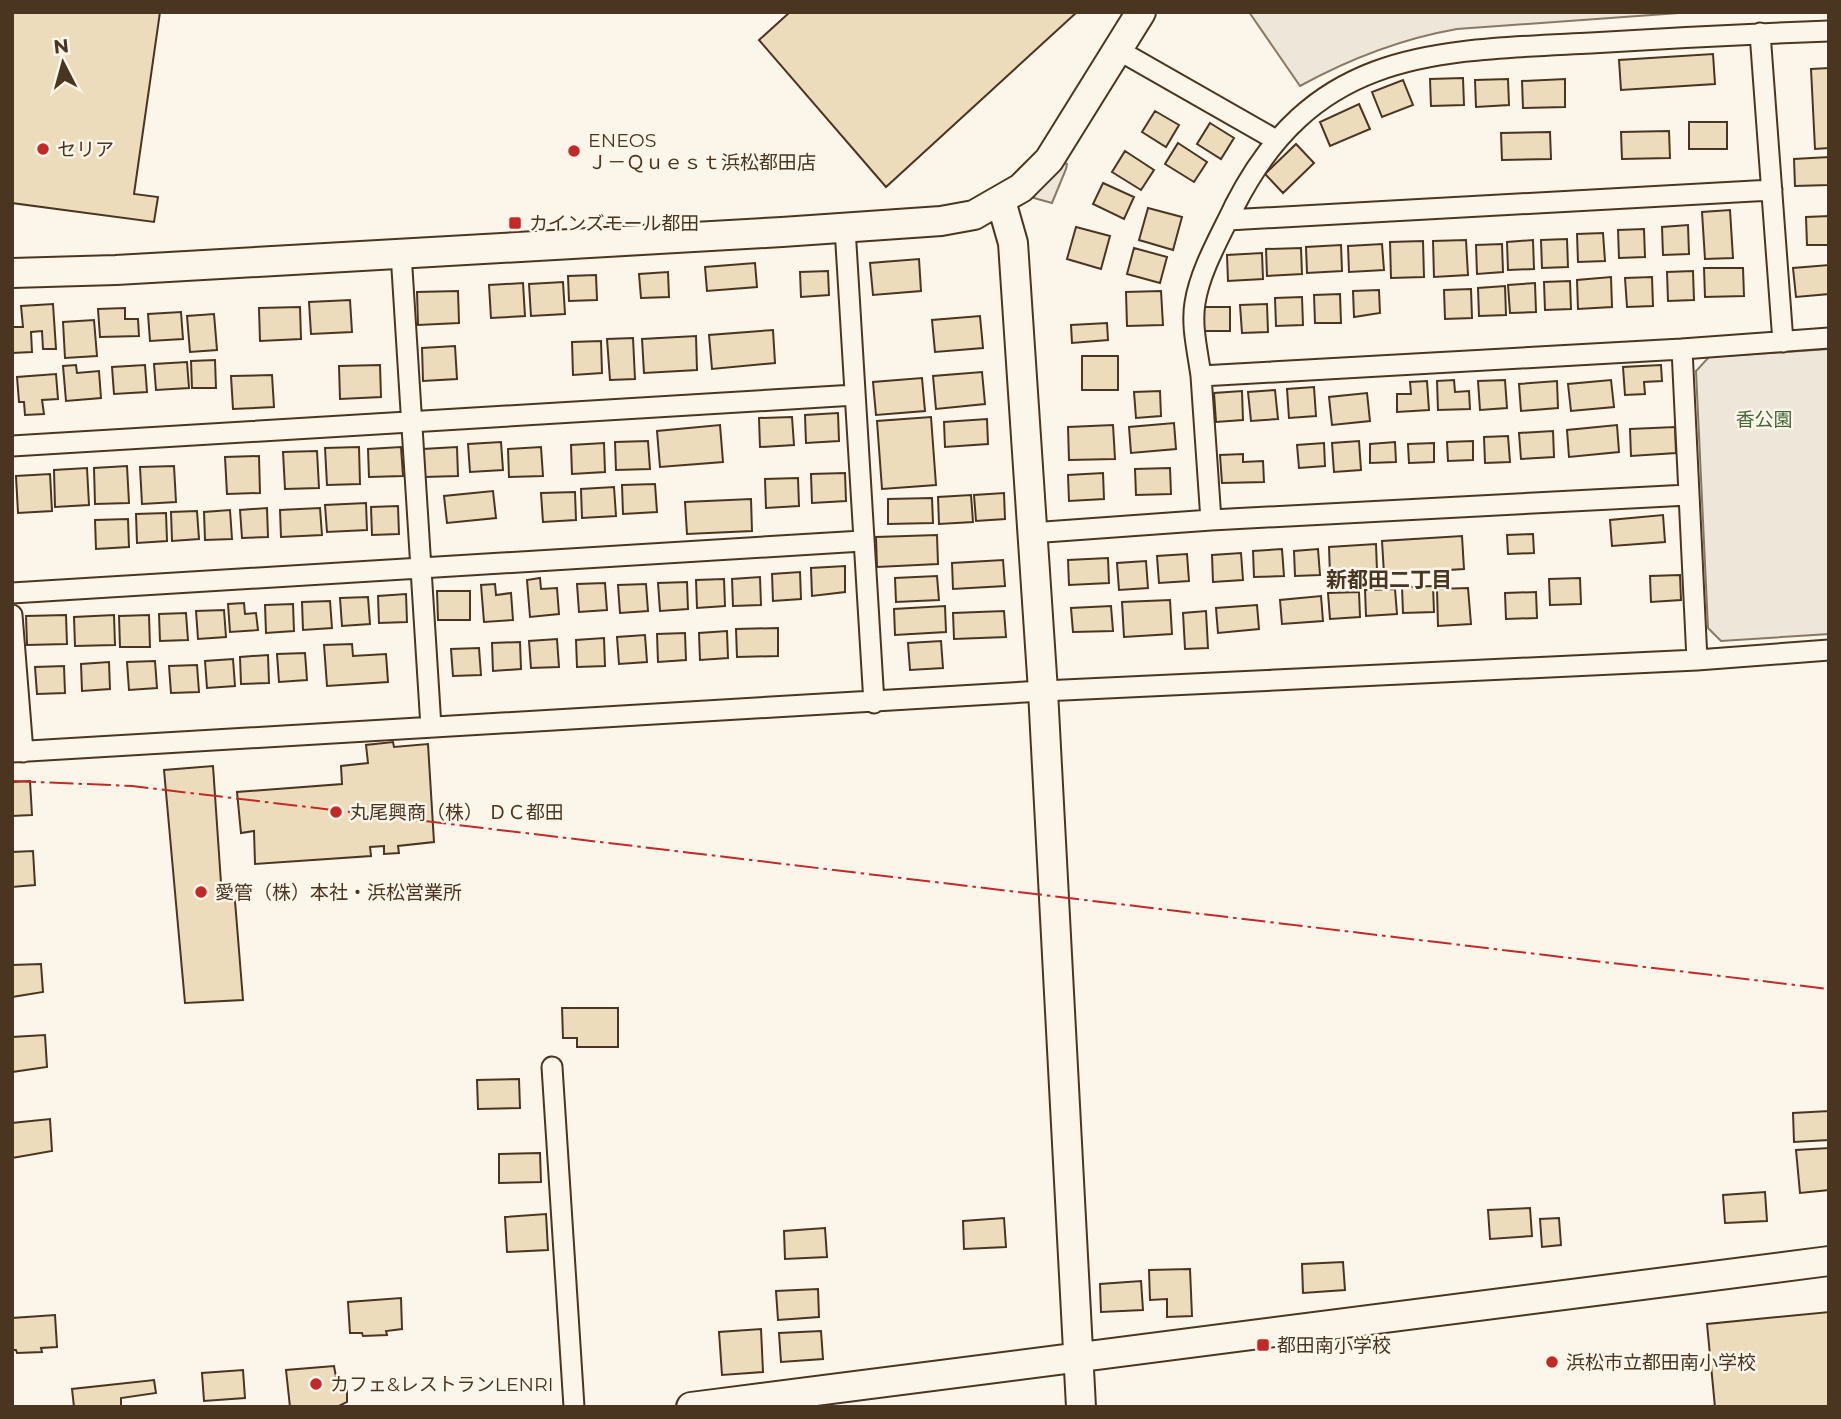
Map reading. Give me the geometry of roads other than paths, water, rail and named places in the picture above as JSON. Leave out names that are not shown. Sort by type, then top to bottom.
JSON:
[{"type":"street","points":[[12,273],[845,228],[941,222],[974,215],[1021,188],[1049,160],[1120,51],[1141,12]]},
{"type":"street","points":[[1211,520],[1195,302],[1246,183],[1276,140],[1314,104],[1362,78],[1415,59],[1459,50],[1829,31]]},
{"type":"street","points":[[1760,33],[1783,342]]},
{"type":"street","points":[[1120,51],[1276,140]]},
{"type":"street","points":[[1228,220],[1772,190]]},
{"type":"street","points":[[1001,201],[1013,243],[1042,691],[1081,1407]]},
{"type":"street","points":[[845,228],[874,703]]},
{"type":"street","points":[[401,253],[431,727]]},
{"type":"street","points":[[1201,376],[1682,349],[1829,338]]},
{"type":"street","points":[[1682,349],[1697,660]]},
{"type":"street","points":[[12,446],[855,395]]},
{"type":"street","points":[[1031,533],[1211,520],[1688,495]]},
{"type":"street","points":[[12,593],[863,541]]},
{"type":"street","points":[[12,615],[17,752],[1042,691],[1697,660],[1829,650]]},
{"type":"street","points":[[552,1067],[574,1407]]},
{"type":"street","points":[[691,1407],[1829,1261]]},
{"type":"place","name":"セリア","points":[[43,149]]},
{"type":"place","name":"ENEOS Ｊ－Ｑｕｅｓｔ浜松都田店","points":[[574,151]]},
{"type":"place","name":"カインズモール都田","points":[[515,223]]},
{"type":"place","name":"丸尾興商（株） ＤＣ都田","points":[[336,812]]},
{"type":"place","name":"愛管（株）本社・浜松営業所","points":[[201,892]]},
{"type":"place","name":"都田南小学校","points":[[1263,1345]]},
{"type":"place","name":"浜松市立都田南小学校","points":[[1552,1362]]},
{"type":"place","name":"カフェ&レストランLENRI","points":[[316,1384]]},
{"type":"district","name":"新都田二丁目","points":[[1389,579]]},
{"type":"park label","name":"香公園","points":[[1764,419]]}]
